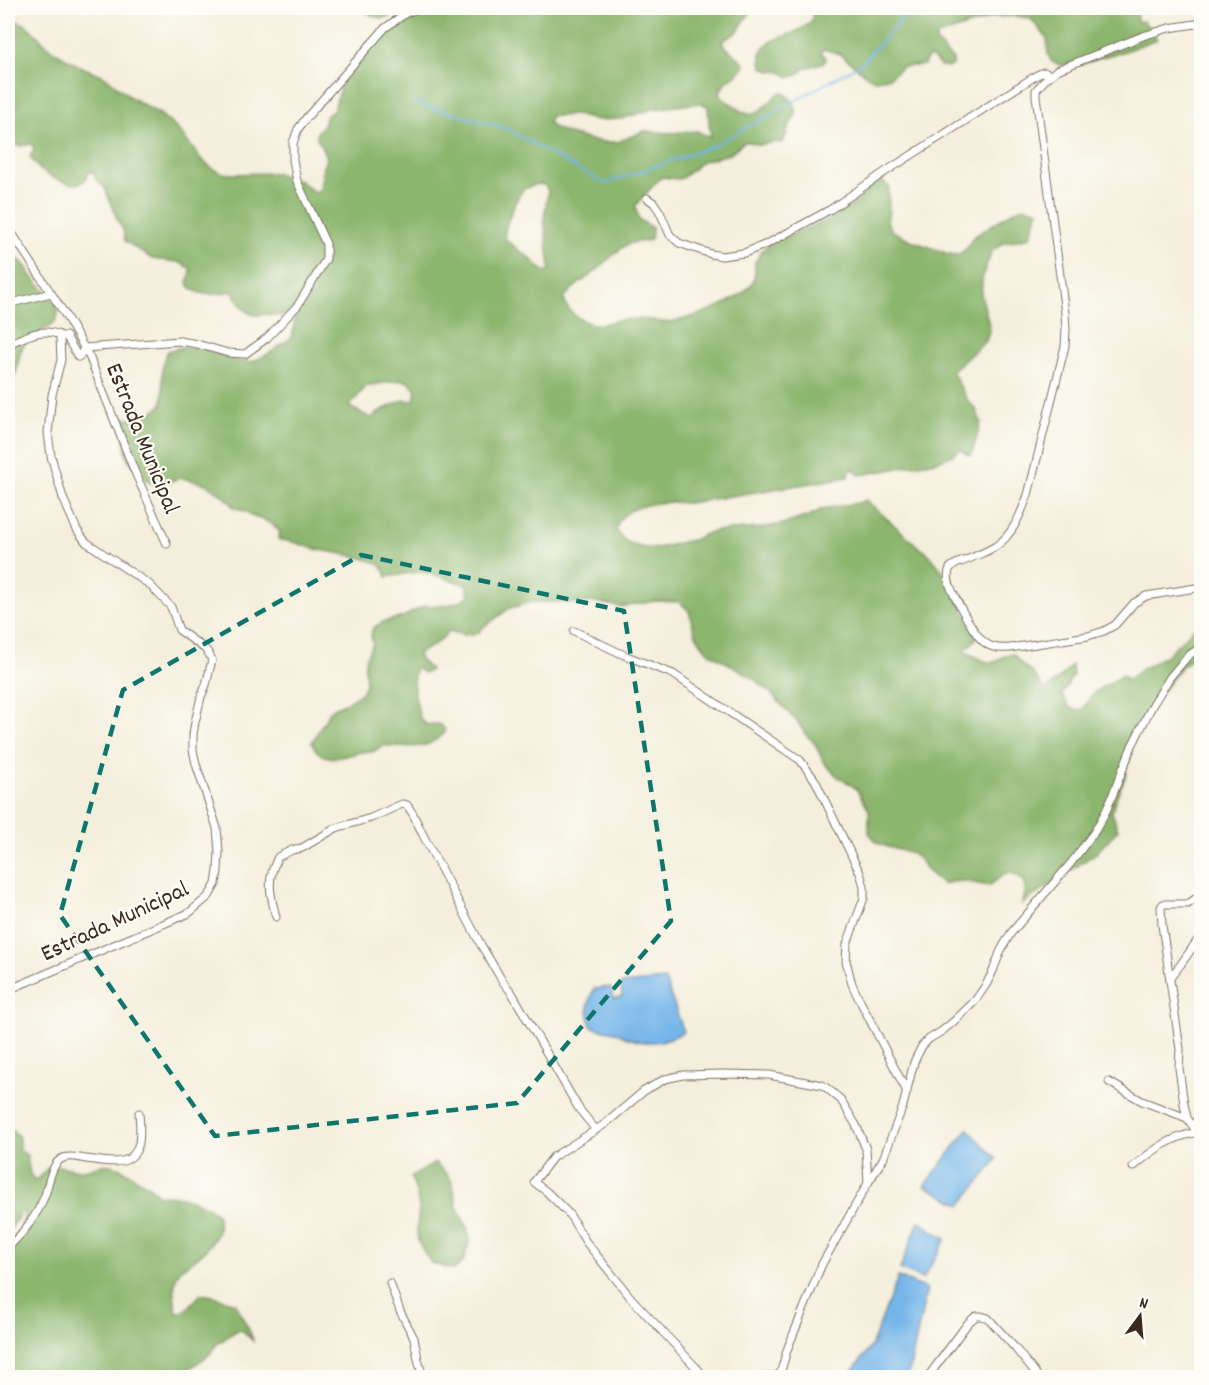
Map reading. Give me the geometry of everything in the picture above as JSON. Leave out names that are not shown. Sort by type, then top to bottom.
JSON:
[{"type":"street","name":"Estrada Municipal","points":[[84,348],[180,341],[244,354],[267,338],[298,305],[326,259],[326,244],[297,181],[293,143],[298,129],[385,28],[406,14],[421,8]]},
{"type":"street","points":[[1202,23],[1169,28],[1143,36],[1057,70],[1036,90],[1065,313],[1065,346],[1028,495],[1021,513],[1011,531],[997,545],[966,561],[955,564],[950,569],[948,580],[975,634],[984,642],[1002,648],[1088,636],[1104,631],[1115,624],[1134,603],[1146,596],[1202,587]]},
{"type":"street","points":[[647,198],[660,212],[670,235],[679,243],[722,256],[744,254],[831,209],[1037,75],[1044,72],[1050,75]]},
{"type":"street","name":"Estrada Municipal","points":[[8,227],[51,292],[89,356],[134,470],[167,544]]},
{"type":"street","points":[[8,304],[51,292]]},
{"type":"street","points":[[8,344],[45,331],[61,336]]},
{"type":"street","name":"Estrada Municipal","points":[[8,990],[189,913],[209,896],[216,885],[218,872],[217,828],[193,750],[195,722],[212,660],[205,649],[179,630],[171,607],[150,585],[86,542],[76,530],[63,498],[51,456],[48,433],[52,395],[61,360],[60,338],[66,336],[78,356],[84,348]]},
{"type":"street","points":[[574,631],[624,655],[673,674],[800,760],[816,780],[849,848],[864,886],[863,904],[847,944],[846,961],[849,974],[857,995],[907,1092]]},
{"type":"street","points":[[763,1377],[779,1376],[787,1350],[822,1264],[884,1159],[903,1106],[914,1062],[922,1046],[974,1002],[993,971],[1011,933],[1071,863],[1095,831],[1152,706],[1170,677],[1188,656],[1202,646]]},
{"type":"street","points":[[276,917],[270,890],[270,877],[278,856],[302,848],[336,828],[370,818],[402,804],[407,805],[481,945],[512,993],[579,1108],[596,1130]]},
{"type":"street","points":[[1133,1167],[1170,1140],[1199,1132],[1188,1118],[1184,1104],[1179,1068],[1180,1049],[1161,907],[1163,904],[1188,904],[1202,894]]},
{"type":"street","points":[[1170,978],[1202,934]]},
{"type":"street","points":[[706,1377],[631,1298],[586,1242],[569,1214],[534,1182],[553,1156],[605,1124],[644,1091],[665,1079],[683,1075],[769,1075],[822,1085],[841,1100],[850,1112],[866,1149],[868,1183]]},
{"type":"street","points":[[1109,1082],[1142,1101],[1188,1118]]},
{"type":"street","points":[[8,1247],[31,1220],[45,1197],[54,1169],[62,1158],[73,1157],[114,1162],[131,1157],[140,1142],[139,1113]]},
{"type":"street","points":[[390,1283],[400,1311],[414,1338],[423,1377]]},
{"type":"street","points":[[927,1377],[968,1323],[976,1316],[981,1316],[988,1318],[1039,1377]]},
{"type":"highlighted area","points":[[361,555],[624,611],[671,921],[517,1103],[215,1136],[60,915],[123,690]]},
{"type":"green space","points":[[358,8],[755,8],[737,32],[722,42],[745,65],[727,81],[720,94],[748,114],[763,108],[780,92],[786,95],[793,103],[796,113],[784,140],[781,143],[759,145],[744,142],[729,154],[703,161],[682,178],[663,177],[659,179],[635,206],[639,220],[652,228],[651,239],[632,243],[619,249],[564,298],[570,311],[588,323],[600,324],[636,319],[670,322],[727,303],[738,297],[752,283],[755,275],[755,261],[760,252],[771,242],[834,218],[856,203],[870,186],[880,180],[889,187],[887,221],[892,231],[948,254],[958,255],[967,248],[972,238],[1015,210],[1026,207],[1038,211],[1030,237],[1003,243],[992,251],[983,274],[981,294],[990,329],[986,341],[952,371],[981,422],[971,456],[960,449],[942,459],[877,472],[859,475],[854,468],[848,477],[688,503],[645,505],[622,517],[616,531],[624,540],[633,545],[658,548],[716,531],[762,528],[788,523],[822,509],[866,500],[921,549],[925,550],[945,574],[976,635],[976,639],[965,652],[988,662],[1014,654],[1045,690],[1072,665],[1073,675],[1062,695],[1069,707],[1075,710],[1083,709],[1095,692],[1121,675],[1126,681],[1143,668],[1167,655],[1201,621],[1201,652],[1181,667],[1132,732],[1129,762],[1122,768],[1127,773],[1112,812],[1118,830],[1096,853],[1022,904],[1025,882],[1017,875],[1007,872],[989,886],[961,881],[943,884],[911,853],[878,843],[869,833],[869,810],[857,790],[839,778],[824,763],[814,742],[769,691],[750,676],[708,652],[695,633],[689,611],[680,602],[655,601],[620,607],[595,602],[532,602],[510,608],[481,629],[479,633],[465,635],[449,631],[435,644],[418,653],[420,660],[430,669],[424,673],[416,668],[413,680],[419,717],[427,725],[441,726],[445,730],[444,734],[422,746],[381,746],[372,752],[339,757],[320,754],[315,749],[312,742],[330,711],[355,698],[365,687],[365,662],[373,644],[371,637],[374,627],[403,617],[424,606],[459,602],[469,596],[467,585],[429,573],[417,572],[387,577],[381,566],[367,559],[279,540],[280,532],[272,524],[234,507],[226,498],[206,484],[183,478],[155,484],[141,475],[127,458],[122,417],[144,416],[162,404],[162,370],[168,351],[182,347],[196,347],[239,361],[252,362],[291,338],[294,317],[290,314],[280,316],[252,314],[242,306],[232,291],[206,294],[195,291],[187,282],[191,273],[190,268],[179,262],[152,259],[125,241],[123,230],[105,188],[92,171],[80,183],[63,182],[46,174],[37,166],[30,156],[34,151],[32,144],[20,146],[8,144],[8,17],[26,25],[52,50],[77,65],[104,76],[133,99],[160,114],[179,131],[201,159],[213,169],[231,174],[276,173],[300,181],[314,192],[318,192],[327,158],[317,138],[317,132],[323,126],[326,116],[334,110],[342,80],[367,43],[396,23],[404,12],[379,18]],"holes":[[[700,103],[708,106],[711,137],[697,131],[671,133],[644,131],[618,142],[606,142],[569,134],[554,128],[548,122],[551,116],[576,115],[594,120],[621,119],[653,109]],[[541,184],[546,186],[548,192],[544,218],[550,270],[546,272],[507,241],[505,236],[520,194],[531,186]],[[402,380],[408,382],[416,390],[414,401],[404,400],[371,418],[349,407],[366,386]]]},
{"type":"green space","points":[[809,8],[1136,8],[1137,21],[1143,21],[1157,39],[1083,64],[1060,65],[1052,62],[1048,55],[1047,38],[1031,19],[1018,16],[993,17],[937,36],[937,43],[953,60],[953,65],[949,67],[940,66],[930,57],[924,65],[902,67],[888,78],[875,80],[840,54],[824,49],[821,52],[826,58],[825,62],[806,68],[795,76],[789,77],[781,72],[765,69],[761,62],[762,50],[773,40],[807,25],[813,18]]},
{"type":"green space","points":[[8,249],[23,263],[55,303],[58,315],[54,323],[24,345],[15,375],[8,381]]},
{"type":"green space","points":[[8,1125],[19,1137],[19,1149],[27,1156],[30,1174],[35,1181],[47,1168],[52,1166],[82,1170],[112,1165],[128,1173],[159,1195],[190,1199],[218,1215],[218,1230],[214,1238],[201,1254],[182,1268],[176,1278],[174,1296],[177,1314],[186,1310],[201,1294],[236,1303],[253,1341],[243,1331],[236,1331],[217,1344],[210,1354],[178,1377],[8,1377],[8,1246],[20,1230],[24,1211],[20,1213],[8,1234]]},
{"type":"green space","points":[[435,1163],[447,1174],[453,1184],[457,1207],[470,1239],[463,1262],[454,1270],[431,1263],[418,1242],[419,1208],[411,1177]]},
{"type":"water","points":[[665,980],[684,1032],[663,1040],[644,1042],[591,1026],[588,1008],[594,989],[610,987],[614,998],[622,997],[621,984]]},
{"type":"water","points":[[968,1129],[997,1159],[961,1205],[925,1186]]},
{"type":"water","points":[[919,1221],[946,1239],[923,1279],[900,1269]]},
{"type":"water","points":[[898,1277],[927,1289],[908,1377],[848,1377],[871,1347]]},
{"type":"waterway","points":[[414,102],[505,128],[605,184],[713,146],[861,64],[912,8]]}]
